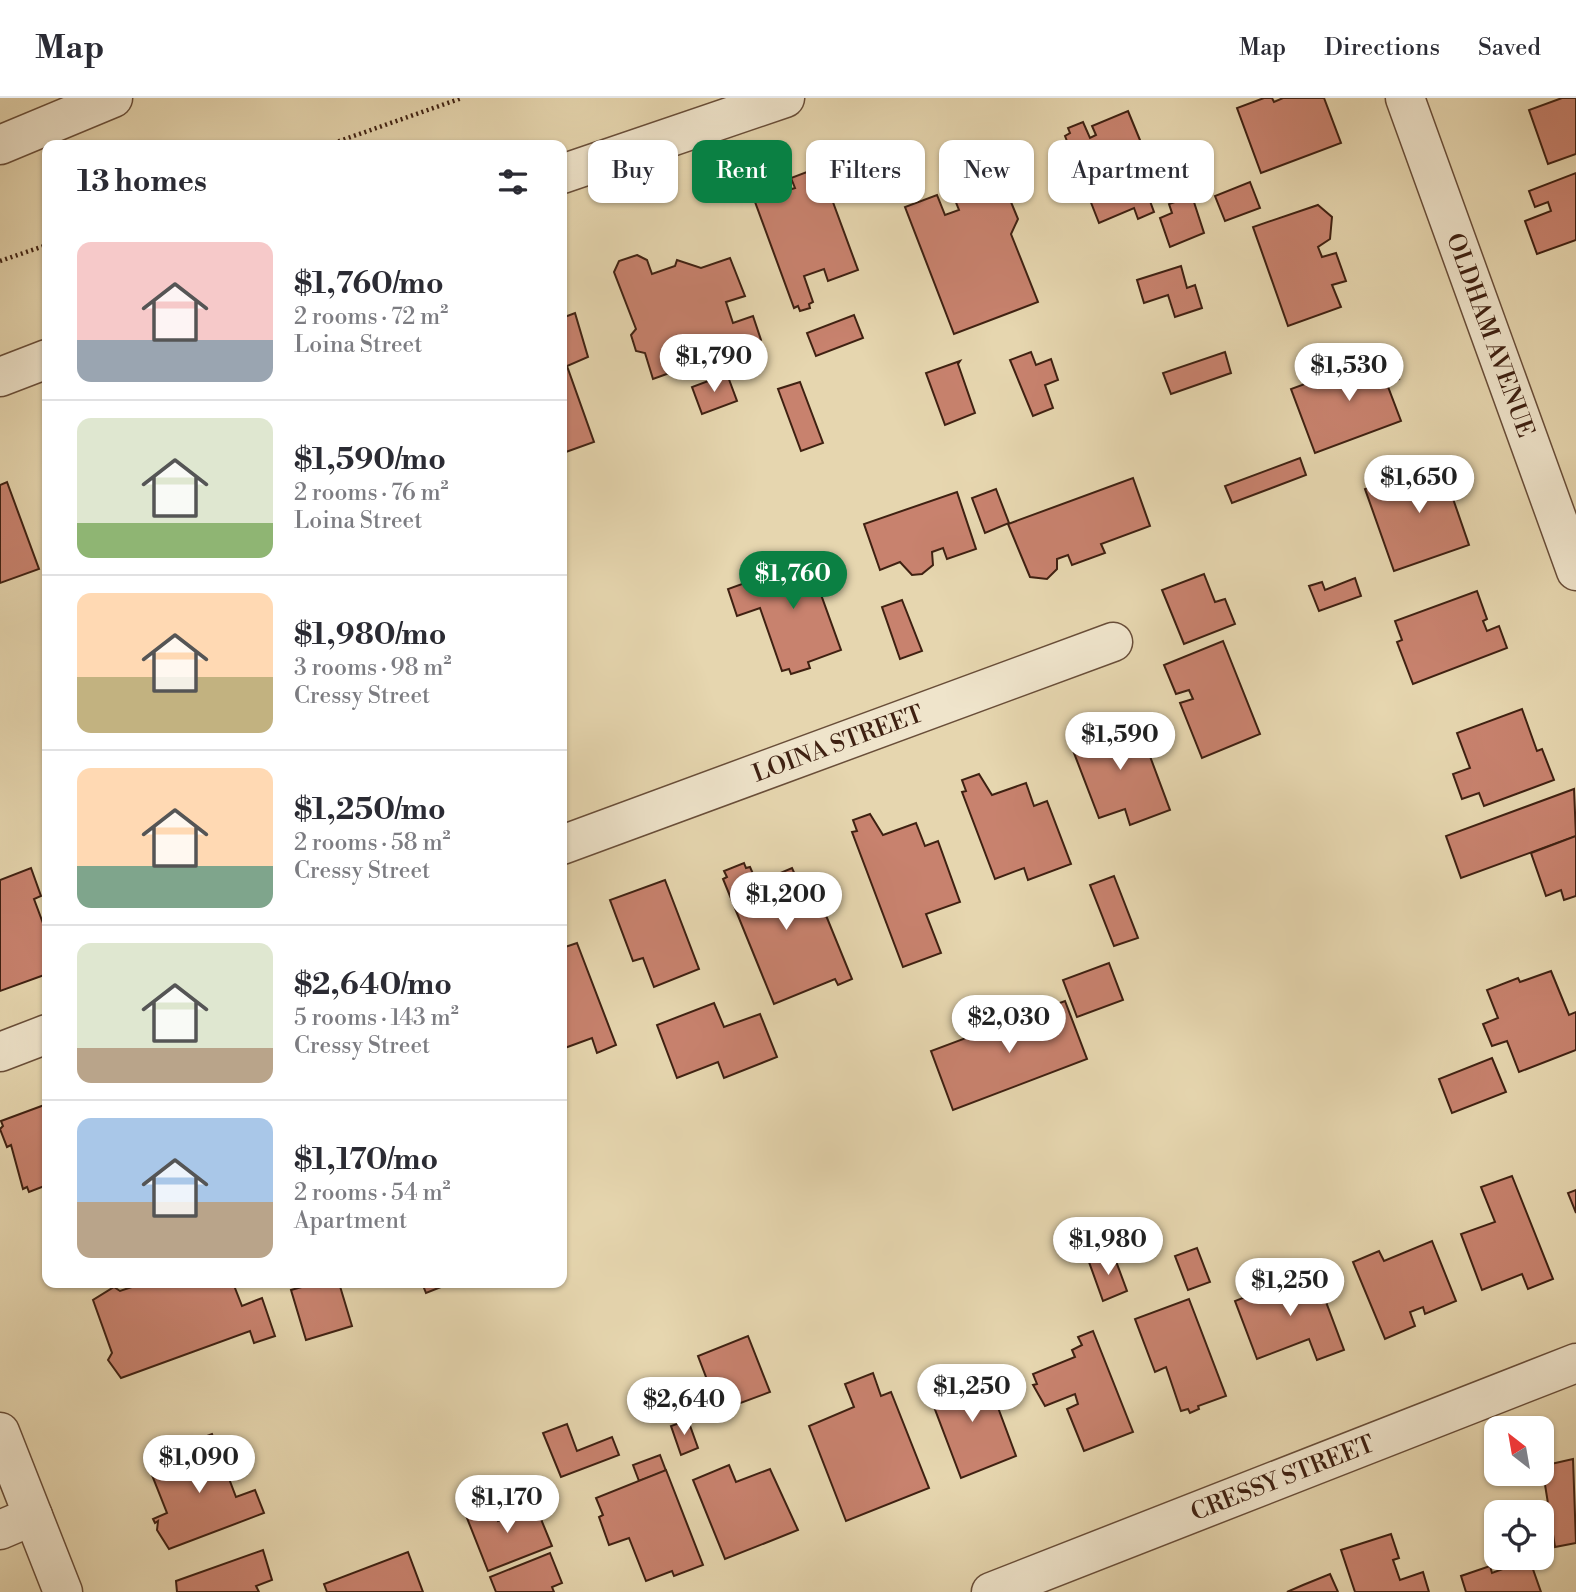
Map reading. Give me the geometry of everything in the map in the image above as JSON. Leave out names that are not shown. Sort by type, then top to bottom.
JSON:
[{"type":"street","points":[[0,145],[114,98]]},
{"type":"street","points":[[567,172],[785,98]]},
{"type":"street","name":"OLDHAM AVENUE","points":[[1405,98],[1576,571]]},
{"type":"street","points":[[0,377],[42,361]]},
{"type":"street","name":"LOINA STREET","points":[[567,843],[1112,642]]},
{"type":"street","points":[[0,1052],[42,1036]]},
{"type":"street","name":"CRESSY STREET","points":[[990,1592],[1576,1363]]},
{"type":"street","points":[[0,1432],[17,1523],[63,1592]]},
{"type":"path","points":[[342,140],[462,98]]},
{"type":"path","points":[[0,261],[42,246]]},
{"type":"building","points":[[1264,98],[1272,98],[1274,102],[1283,98],[1324,98],[1341,143],[1261,173],[1237,108]]},
{"type":"building","points":[[1562,98],[1576,98],[1576,154],[1548,164],[1529,110]]},
{"type":"building","points":[[1128,111],[1140,140],[1067,140],[1065,136],[1070,133],[1068,128],[1083,122],[1090,138],[1096,135],[1092,126]]},
{"type":"building","points":[[806,172],[806,203],[833,203],[858,270],[828,281],[824,269],[804,276],[813,302],[809,304],[810,308],[800,311],[798,306],[794,308],[755,203],[792,203],[792,189],[795,188],[792,178]]},
{"type":"building","points":[[1576,173],[1576,240],[1537,254],[1525,221],[1551,211],[1548,202],[1535,207],[1529,191]]},
{"type":"building","points":[[1250,182],[1260,208],[1225,221],[1215,196]]},
{"type":"building","points":[[937,195],[945,215],[959,210],[956,203],[1011,203],[1018,219],[1011,234],[1038,302],[954,334],[905,207],[925,203],[925,200]]},
{"type":"building","points":[[1091,203],[1151,203],[1154,212],[1138,219],[1134,208],[1099,223]]},
{"type":"building","points":[[1194,203],[1204,233],[1170,247],[1160,218],[1172,213],[1169,204]]},
{"type":"building","points":[[1318,205],[1332,217],[1330,239],[1318,247],[1322,257],[1336,253],[1346,281],[1332,285],[1341,307],[1288,326],[1253,227]]},
{"type":"building","points":[[637,255],[647,260],[652,274],[675,266],[677,260],[701,268],[730,258],[745,296],[726,302],[733,323],[753,316],[761,340],[699,362],[691,341],[678,346],[683,360],[673,363],[675,371],[653,379],[645,353],[636,351],[631,335],[636,329],[614,272],[619,261]]},
{"type":"building","points":[[1181,266],[1187,288],[1195,285],[1202,308],[1175,317],[1168,295],[1144,303],[1137,280]]},
{"type":"building","points":[[575,313],[588,357],[567,366],[567,316]]},
{"type":"building","points":[[854,315],[863,338],[816,356],[807,333]]},
{"type":"building","points":[[1031,352],[1036,365],[1051,359],[1058,380],[1045,385],[1053,408],[1033,416],[1010,360]]},
{"type":"building","points":[[1225,352],[1231,373],[1171,394],[1163,373]]},
{"type":"building","points":[[1389,353],[1391,358],[1396,356],[1401,371],[1396,373],[1399,379],[1387,384],[1401,421],[1315,453],[1291,389]]},
{"type":"building","points":[[960,361],[958,364],[975,413],[945,425],[926,373]]},
{"type":"building","points":[[567,366],[594,442],[567,452]]},
{"type":"building","points":[[727,374],[737,401],[702,414],[692,387]]},
{"type":"building","points":[[800,382],[823,443],[801,451],[778,389]]},
{"type":"building","points":[[1300,458],[1306,475],[1232,503],[1225,486]]},
{"type":"building","points":[[1451,459],[1461,486],[1450,490],[1469,545],[1394,571],[1365,489]]},
{"type":"building","points":[[1133,478],[1150,526],[1101,544],[1105,553],[1072,565],[1068,555],[1057,559],[1057,569],[1047,579],[1030,577],[1008,524]]},
{"type":"building","points":[[7,482],[39,569],[0,583],[0,485]]},
{"type":"building","points":[[996,489],[1009,523],[985,533],[972,498]]},
{"type":"building","points":[[957,492],[976,549],[947,559],[943,548],[932,552],[933,565],[922,574],[912,575],[900,562],[880,570],[864,524]]},
{"type":"building","points":[[823,555],[825,560],[831,558],[837,576],[831,579],[833,584],[819,589],[841,650],[808,662],[810,668],[791,674],[789,669],[782,671],[760,608],[737,616],[728,589]]},
{"type":"building","points":[[1204,574],[1215,602],[1225,599],[1235,624],[1184,644],[1162,590]]},
{"type":"building","points":[[1355,578],[1361,596],[1319,611],[1309,586],[1322,582],[1325,590]]},
{"type":"building","points":[[1477,591],[1487,619],[1483,621],[1487,631],[1499,626],[1507,648],[1413,684],[1397,642],[1402,640],[1395,621]]},
{"type":"building","points":[[902,600],[922,651],[900,659],[882,607]]},
{"type":"building","points":[[1223,641],[1260,734],[1202,758],[1180,703],[1193,699],[1189,690],[1176,694],[1164,665]]},
{"type":"building","points":[[1522,709],[1537,751],[1542,749],[1554,780],[1484,806],[1479,793],[1462,799],[1453,774],[1470,768],[1457,733]]},
{"type":"building","points":[[1135,716],[1170,810],[1130,825],[1125,809],[1099,818],[1069,740]]},
{"type":"building","points":[[979,774],[992,795],[1026,783],[1034,806],[1047,801],[1071,864],[1028,880],[1024,868],[995,879],[962,792],[966,791],[962,780]]},
{"type":"building","points":[[1574,789],[1576,836],[1461,878],[1446,836]]},
{"type":"building","points":[[870,814],[883,835],[916,823],[925,846],[938,841],[960,902],[926,914],[941,953],[903,967],[852,832],[857,831],[853,820]]},
{"type":"building","points":[[1576,836],[1576,896],[1564,900],[1561,890],[1546,896],[1531,853]]},
{"type":"building","points":[[744,863],[746,868],[750,867],[757,883],[792,868],[802,890],[814,886],[852,979],[838,985],[835,979],[774,1004],[723,879],[727,877],[724,871]]},
{"type":"building","points":[[31,868],[41,896],[34,899],[42,921],[42,976],[0,991],[0,880]]},
{"type":"building","points":[[1114,876],[1138,938],[1114,946],[1090,885]]},
{"type":"building","points":[[665,880],[699,969],[654,987],[643,958],[633,961],[610,900]]},
{"type":"building","points":[[577,943],[616,1045],[597,1053],[592,1038],[567,1047],[567,946]]},
{"type":"building","points":[[1109,963],[1123,1000],[1077,1017],[1063,980]]},
{"type":"building","points":[[1551,971],[1569,1015],[1576,1012],[1576,1050],[1519,1072],[1507,1041],[1492,1046],[1483,1024],[1498,1018],[1487,990],[1518,978],[1520,982]]},
{"type":"building","points":[[1065,1001],[1087,1059],[953,1110],[931,1051]]},
{"type":"building","points":[[714,1003],[724,1027],[760,1014],[777,1057],[724,1078],[718,1062],[677,1078],[657,1025]]},
{"type":"building","points":[[1492,1058],[1506,1092],[1452,1113],[1439,1079]]},
{"type":"building","points":[[42,1106],[42,1187],[29,1192],[27,1187],[23,1189],[11,1145],[7,1147],[0,1129],[3,1126],[1,1121]]},
{"type":"building","points":[[1512,1176],[1553,1279],[1528,1289],[1522,1274],[1482,1290],[1461,1234],[1495,1222],[1481,1187]]},
{"type":"building","points":[[1576,1190],[1576,1213],[1568,1193]]},
{"type":"building","points":[[1432,1241],[1456,1301],[1425,1314],[1423,1307],[1410,1312],[1415,1326],[1385,1339],[1353,1262],[1379,1251],[1384,1261]]},
{"type":"building","points":[[1197,1248],[1210,1282],[1188,1290],[1175,1256]]},
{"type":"building","points":[[1113,1253],[1127,1291],[1103,1301],[1089,1262]]},
{"type":"building","points":[[1314,1270],[1344,1350],[1317,1360],[1309,1339],[1257,1359],[1235,1301]]},
{"type":"building","points":[[112,1288],[120,1291],[129,1288],[235,1288],[242,1306],[262,1298],[275,1336],[254,1343],[250,1331],[121,1378],[108,1360],[112,1353],[93,1300]]},
{"type":"building","points":[[341,1288],[352,1326],[306,1340],[291,1290]]},
{"type":"building","points":[[424,1288],[438,1288],[426,1293]]},
{"type":"building","points":[[1189,1299],[1226,1396],[1198,1406],[1199,1409],[1190,1413],[1188,1409],[1181,1411],[1166,1367],[1155,1372],[1135,1319]]},
{"type":"building","points":[[1093,1331],[1133,1432],[1084,1451],[1067,1409],[1078,1404],[1075,1394],[1045,1406],[1033,1385],[1037,1384],[1033,1374],[1075,1357],[1072,1350],[1082,1345],[1078,1337]]},
{"type":"building","points":[[748,1336],[770,1392],[719,1411],[698,1356]]},
{"type":"building","points":[[984,1370],[1016,1456],[961,1478],[928,1391]]},
{"type":"building","points":[[873,1373],[881,1396],[891,1392],[929,1488],[846,1521],[809,1426],[854,1407],[845,1384]]},
{"type":"building","points":[[688,1420],[698,1448],[681,1455],[671,1426]]},
{"type":"building","points":[[567,1424],[577,1451],[612,1437],[619,1455],[561,1477],[543,1433]]},
{"type":"building","points":[[212,1434],[236,1497],[255,1490],[264,1513],[169,1549],[157,1530],[158,1521],[155,1523],[153,1519],[167,1513],[150,1470],[182,1458],[178,1447]]},
{"type":"building","points":[[660,1455],[666,1471],[639,1481],[633,1465]]},
{"type":"building","points":[[1573,1459],[1576,1543],[1555,1547],[1554,1500],[1547,1500],[1545,1486],[1554,1486],[1554,1463]]},
{"type":"building","points":[[729,1465],[736,1482],[770,1469],[798,1530],[725,1559],[693,1480]]},
{"type":"building","points":[[666,1470],[703,1565],[674,1576],[672,1571],[646,1581],[629,1538],[609,1545],[599,1517],[603,1515],[596,1498]]},
{"type":"building","points":[[492,1503],[498,1521],[536,1507],[552,1546],[488,1571],[465,1513]]},
{"type":"building","points":[[1391,1534],[1399,1558],[1393,1560],[1400,1580],[1423,1572],[1429,1592],[1355,1592],[1341,1550]]},
{"type":"building","points":[[263,1550],[272,1580],[256,1586],[259,1592],[177,1592],[176,1581]]},
{"type":"building","points":[[408,1552],[423,1592],[327,1592],[324,1584]]},
{"type":"building","points":[[550,1553],[562,1583],[552,1587],[554,1592],[496,1592],[490,1577]]},
{"type":"building","points":[[1484,1568],[1491,1570],[1492,1573],[1500,1570],[1533,1570],[1541,1592],[1466,1592],[1461,1576]]},
{"type":"building","points":[[1330,1574],[1338,1592],[1287,1592],[1303,1585]]}]
